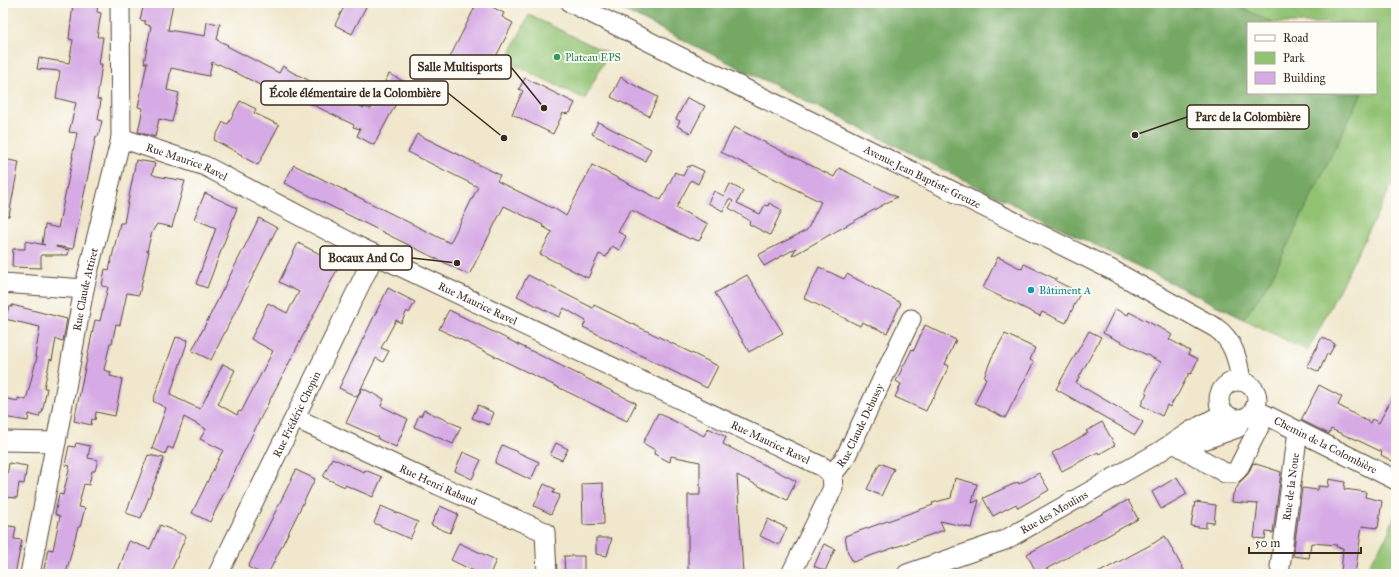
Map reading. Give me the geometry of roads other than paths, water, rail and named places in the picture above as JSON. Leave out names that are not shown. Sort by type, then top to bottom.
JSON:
[{"type":"street","name":"Rue Claude Attiret","points":[[30,574],[84,289],[121,138],[120,3]]},
{"type":"street","name":"Avenue Jean Baptiste Greuze","points":[[571,3],[1105,267],[1209,324],[1223,333],[1233,347],[1241,381]]},
{"type":"street","name":"Rue Maurice Ravel","points":[[121,138],[206,166],[375,254],[823,467],[832,475]]},
{"type":"street","name":"Rue Frédéric Chopin","points":[[218,574],[375,254]]},
{"type":"street","points":[[3,283],[84,289]]},
{"type":"street","name":"Rue Claude Debussy","points":[[791,574],[833,488],[832,475],[846,458],[911,319]]},
{"type":"street","points":[[1174,442],[1225,473],[1234,473],[1238,469],[1246,414],[1256,404],[1256,394],[1250,385],[1241,381],[1227,384],[1219,396],[1220,406],[1246,414]]},
{"type":"street","name":"Rue des Moulins","points":[[1191,431],[1219,396]]},
{"type":"street","name":"Rue des Moulins","points":[[907,574],[944,568],[1005,540],[1217,417],[1246,414]]},
{"type":"street","name":"Chemin de la Colombière","points":[[1246,414],[1298,431],[1396,480]]},
{"type":"street","name":"Rue Henri Rabaud","points":[[294,418],[438,485],[545,532],[547,574]]},
{"type":"street","name":"Rue de la Noue","points":[[1280,567],[1298,431]]},
{"type":"street","points":[[3,441],[56,442]]},
{"type":"place","name":"Plateau EPS","points":[[557,57]]},
{"type":"place","name":"Salle Multisports","points":[[544,108]]},
{"type":"place","name":"Parc de la Colombière","points":[[1135,135]]},
{"type":"place","name":"École élémentaire de la Colombière","points":[[504,138]]},
{"type":"place","name":"Bocaux And Co","points":[[457,263]]},
{"type":"place","name":"Bâtiment A","points":[[1031,290]]}]
